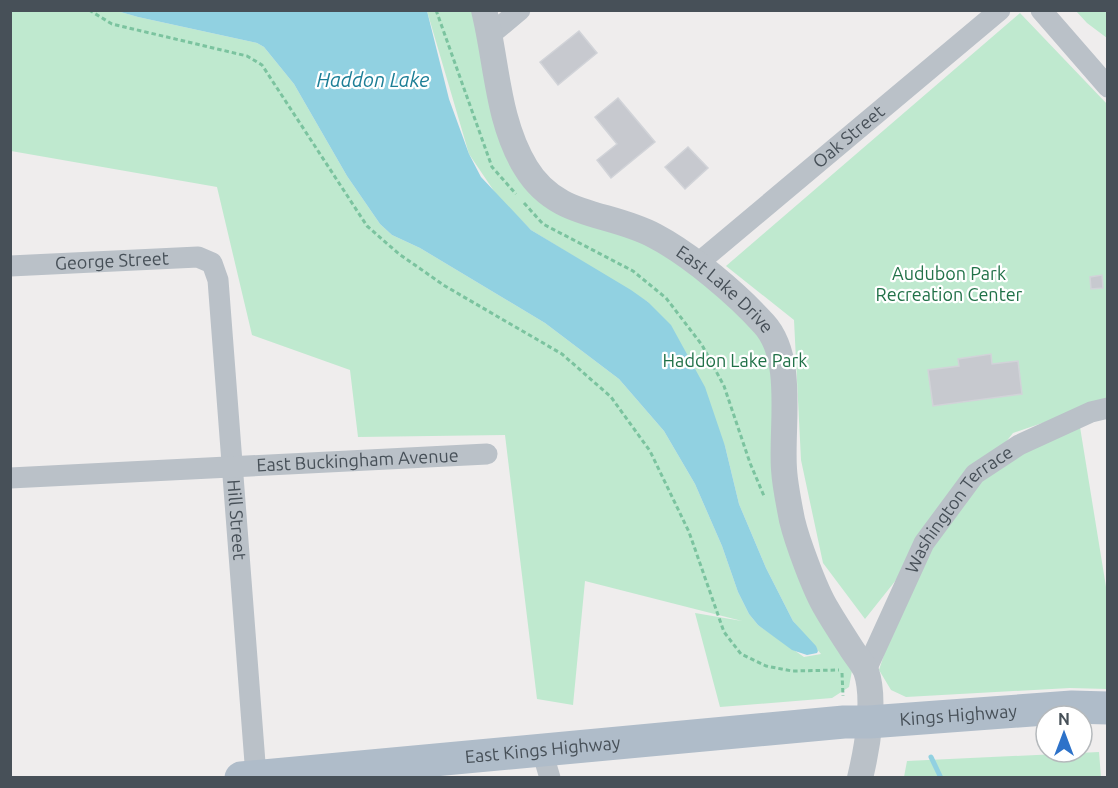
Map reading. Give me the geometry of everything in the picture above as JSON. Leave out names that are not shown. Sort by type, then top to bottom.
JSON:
[{"type":"main road","name":"Kings Highway","points":[[856,722],[1072,706],[1107,708]]},
{"type":"main road","name":"East Kings Highway","points":[[249,777],[546,764],[856,722]]},
{"type":"street","name":"East Lake Drive","points":[[483,10],[490,35],[493,68],[517,150],[526,169],[545,192],[573,209],[614,220],[655,236],[697,264],[766,325],[779,348],[784,389],[784,470],[793,523],[824,605],[854,670],[871,700],[856,722],[860,777]]},
{"type":"street","points":[[490,35],[520,10]]},
{"type":"street","name":"Oak Street","points":[[697,264],[1000,10]]},
{"type":"street","points":[[1041,10],[1107,87]]},
{"type":"street","name":"George Street","points":[[10,266],[198,256],[212,263]]},
{"type":"street","name":"Hill Street","points":[[212,263],[218,280],[232,467],[249,777]]},
{"type":"street","name":"Washington Terrace","points":[[854,670],[924,543],[975,474],[1019,445],[1091,412],[1107,408]]},
{"type":"street","name":"East Buckingham Avenue","points":[[10,478],[487,454]]},
{"type":"path","points":[[89,10],[112,24],[247,56],[262,65],[367,226],[399,254],[445,286],[562,354],[611,397],[650,451],[689,532],[724,632],[741,654],[766,666],[792,671],[854,670]]},
{"type":"path","points":[[436,10],[492,167],[543,224],[633,271],[666,298],[702,345],[724,386],[750,463],[768,504]]},
{"type":"path","points":[[842,662],[854,670]]},
{"type":"path","points":[[854,670],[856,722]]},
{"type":"green space","name":"Haddon Lake Park","points":[[10,11],[117,11],[257,43],[264,47],[294,84],[347,176],[380,224],[392,235],[420,248],[545,323],[619,379],[664,431],[695,484],[749,614],[758,625],[804,657],[821,654],[793,621],[766,568],[739,504],[725,446],[648,302],[531,230],[498,197],[469,154],[427,11],[472,11],[487,85],[522,172],[651,241],[760,328],[774,350],[780,474],[853,665],[849,687],[832,698],[720,707],[695,613],[742,621],[585,581],[573,705],[537,699],[505,435],[358,437],[350,370],[252,335],[217,187],[11,151]]},
{"type":"green space","points":[[1076,11],[1107,11],[1107,38],[1087,23]]},
{"type":"green space","name":"Audubon Park Recreation Center","points":[[1020,13],[1107,104],[1107,401],[1013,433],[865,619],[823,563],[801,460],[794,320],[726,266]]},
{"type":"green space","points":[[1080,427],[1107,593],[1107,689],[1070,688],[906,697],[891,690],[879,670],[895,621],[929,549],[981,481],[1023,450]]},
{"type":"green space","points":[[1094,752],[1099,752],[1101,777],[904,777],[907,761],[1034,755],[1034,764],[1094,764]]},
{"type":"water","name":"Haddon Lake","points":[[117,11],[427,11],[449,99],[469,154],[481,177],[531,230],[631,290],[648,302],[671,325],[705,387],[725,446],[739,504],[766,568],[793,621],[816,646],[817,653],[807,655],[792,650],[758,625],[749,614],[695,484],[664,431],[619,379],[545,323],[420,248],[392,235],[380,224],[347,176],[294,84],[264,47],[257,43]]},
{"type":"building","points":[[579,31],[597,53],[558,85],[540,62]]},
{"type":"building","points":[[618,98],[655,142],[611,178],[597,160],[617,144],[595,117]]},
{"type":"building","points":[[688,147],[708,168],[685,189],[665,167]]},
{"type":"building","points":[[1102,275],[1103,288],[1091,289],[1090,277]]},
{"type":"building","points":[[991,354],[992,364],[1018,361],[1022,394],[933,406],[928,370],[959,366],[958,359]]},
{"type":"waterway","points":[[931,757],[941,778]]}]
